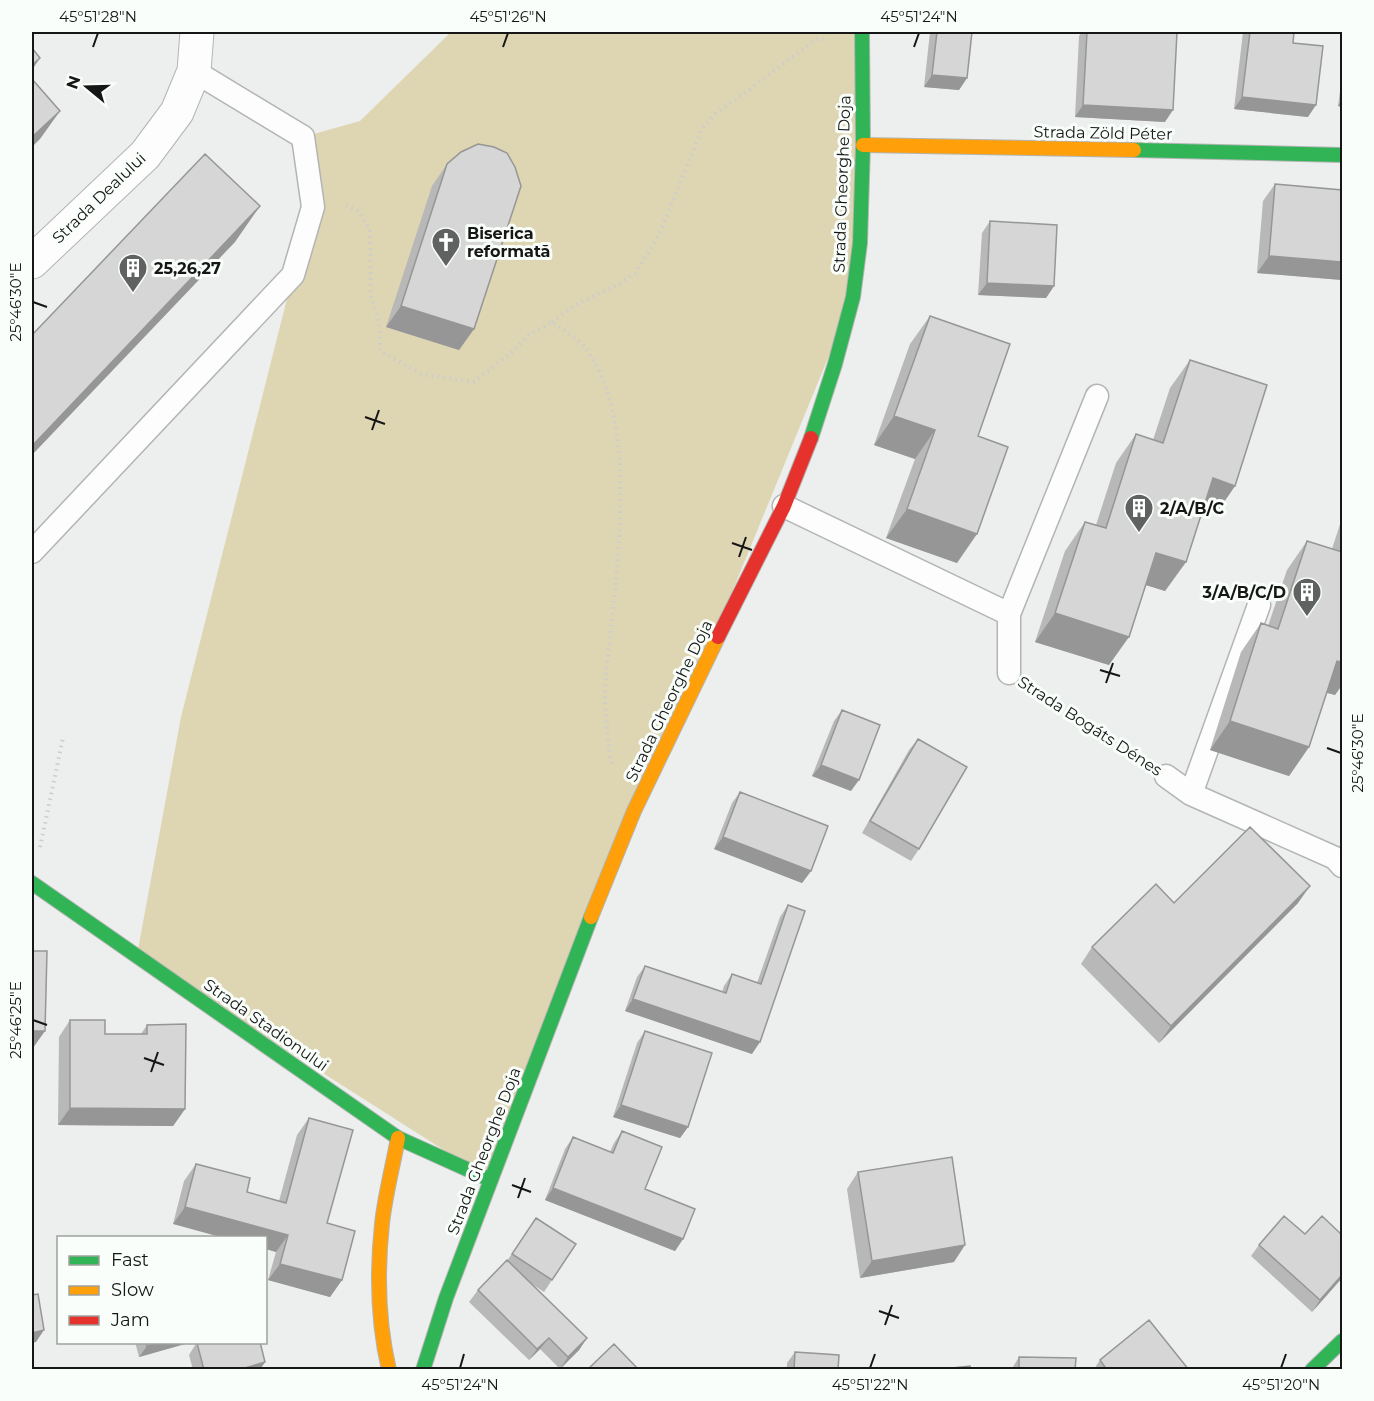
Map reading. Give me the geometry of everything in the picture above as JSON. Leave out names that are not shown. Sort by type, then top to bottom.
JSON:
[{"type":"street","name":"Strada Dealului","points":[[32,262],[145,155],[177,112],[194,71],[197,32]]},
{"type":"street","name":"Strada Gheorghe Doja","points":[[423,1370],[446,1298],[589,921],[634,811],[783,506],[814,430],[836,364],[853,297],[860,243],[863,145],[862,32]]},
{"type":"street","name":"Strada Zöld Péter","points":[[863,145],[1282,152],[1342,156]]},
{"type":"street","name":"Strada Stadionului","points":[[32,883],[398,1138],[491,1180]]},
{"type":"street","points":[[389,1370],[385,1353],[379,1274],[382,1222],[398,1138]]},
{"type":"street","points":[[1312,1370],[1342,1341]]},
{"type":"lane","points":[[32,552],[293,274],[313,207],[303,137],[194,71]]},
{"type":"lane","name":"Strada Bogáts Dénes","points":[[1009,673],[1009,614],[1097,396]]},
{"type":"lane","points":[[783,506],[1009,614]]},
{"type":"lane","points":[[1191,794],[1259,605]]},
{"type":"lane","name":"Strada Bogáts Dénes","points":[[1166,776],[1191,794],[1340,856]]},
{"type":"path","points":[[313,207],[337,201],[358,211],[370,230],[371,296],[380,322],[381,351],[421,374],[474,382],[511,353],[529,335],[575,305],[619,284],[634,273],[660,232],[702,129],[716,113],[815,40],[837,34],[862,32]]},
{"type":"path","points":[[552,322],[581,343],[595,364],[610,401],[620,459],[619,523],[605,694],[610,758],[634,811]]},
{"type":"path","name":"Strada Bogáts Dénes","points":[[1009,673],[1166,776]]},
{"type":"path","points":[[32,883],[63,738]]},
{"type":"shaded area","points":[[451,32],[862,32],[853,297],[491,1180],[137,955],[181,717],[293,275],[313,207],[303,137],[360,121]]},
{"type":"building","points":[[937,32],[972,32],[967,78],[932,75]]},
{"type":"building","points":[[1087,32],[1177,32],[1173,110],[1083,105]]},
{"type":"building","points":[[1250,32],[1294,32],[1293,43],[1323,46],[1316,105],[1242,97]]},
{"type":"building","points":[[32,48],[40,58],[32,65]]},
{"type":"building","points":[[32,79],[60,111],[32,137]]},
{"type":"building","name":"Biserica reformată","points":[[478,144],[494,147],[507,153],[515,167],[521,186],[474,329],[401,306],[447,164],[461,152]]},
{"type":"building","name":"25,26,27","points":[[205,154],[260,206],[32,446],[32,335]]},
{"type":"building","points":[[1275,184],[1342,190],[1342,262],[1269,256]]},
{"type":"building","points":[[990,221],[1057,225],[1054,286],[987,283]]},
{"type":"building","points":[[930,316],[1010,344],[978,436],[1008,447],[977,534],[907,509],[935,430],[894,416]]},
{"type":"building","name":"2/A/B/C","points":[[1190,360],[1267,385],[1235,486],[1213,478],[1186,562],[1156,553],[1129,637],[1055,613],[1085,522],[1106,528],[1136,434],[1163,443]]},
{"type":"building","name":"3/A/B/C/D","points":[[1307,541],[1342,552],[1342,662],[1337,661],[1309,747],[1230,721],[1261,623],[1278,629]]},
{"type":"building","points":[[842,710],[880,725],[859,780],[821,765]]},
{"type":"building","points":[[918,739],[967,767],[919,849],[870,821]]},
{"type":"building","points":[[740,792],[828,826],[811,871],[723,837]]},
{"type":"building","points":[[1250,827],[1310,886],[1171,1026],[1092,947],[1156,884],[1174,903]]},
{"type":"building","points":[[788,905],[805,911],[760,1042],[633,999],[645,966],[726,993],[732,974],[761,984]]},
{"type":"building","points":[[32,951],[47,951],[45,1031],[32,1031]]},
{"type":"building","points":[[70,1020],[105,1020],[105,1034],[147,1034],[147,1025],[186,1024],[185,1109],[70,1108]]},
{"type":"building","points":[[645,1031],[712,1053],[688,1127],[621,1105]]},
{"type":"building","points":[[309,1118],[353,1130],[327,1223],[355,1231],[342,1280],[280,1264],[288,1235],[185,1207],[196,1164],[250,1178],[247,1192],[286,1203]]},
{"type":"building","points":[[622,1131],[662,1147],[645,1189],[695,1209],[683,1239],[553,1188],[573,1137],[613,1153]]},
{"type":"building","points":[[952,1157],[965,1245],[872,1261],[858,1172]]},
{"type":"building","points":[[1284,1216],[1305,1234],[1322,1216],[1342,1235],[1342,1275],[1320,1300],[1259,1245]]},
{"type":"building","points":[[536,1218],[576,1244],[552,1280],[512,1254]]},
{"type":"building","points":[[507,1260],[587,1338],[568,1357],[549,1338],[537,1349],[478,1290]]},
{"type":"building","points":[[38,1294],[44,1330],[32,1333],[32,1295]]},
{"type":"building","points":[[1149,1320],[1189,1370],[1107,1370],[1100,1360]]},
{"type":"building","points":[[197,1344],[260,1344],[265,1362],[238,1370],[204,1370]]},
{"type":"building","points":[[614,1344],[639,1370],[587,1370]]},
{"type":"building","points":[[795,1352],[839,1355],[838,1370],[794,1370]]},
{"type":"building","points":[[1019,1357],[1076,1358],[1075,1370],[1019,1370]]},
{"type":"building","points":[[970,1366],[971,1370],[933,1370]]},
{"type":"traffic: fast","points":[[811,438],[835,364],[853,297],[860,243],[863,145],[862,32]]},
{"type":"traffic: fast","points":[[1134,150],[1342,155]]},
{"type":"traffic: fast","points":[[32,883],[398,1138],[491,1180]]},
{"type":"traffic: fast","points":[[423,1370],[446,1298],[591,917]]},
{"type":"traffic: fast","points":[[1312,1370],[1342,1341]]},
{"type":"traffic: slow","points":[[863,145],[1134,150]]},
{"type":"traffic: slow","points":[[591,917],[634,811],[718,637]]},
{"type":"traffic: slow","points":[[389,1370],[381,1316],[379,1260],[383,1213],[398,1138]]},
{"type":"traffic: jam","points":[[718,637],[784,506],[811,438]]},
{"type":"place","name":"Biserica reformată","points":[[446,268]]},
{"type":"place","name":"25,26,27","points":[[133,294]]},
{"type":"place","name":"2/A/B/C","points":[[1139,534]]},
{"type":"place","name":"3/A/B/C/D","points":[[1307,618]]}]
